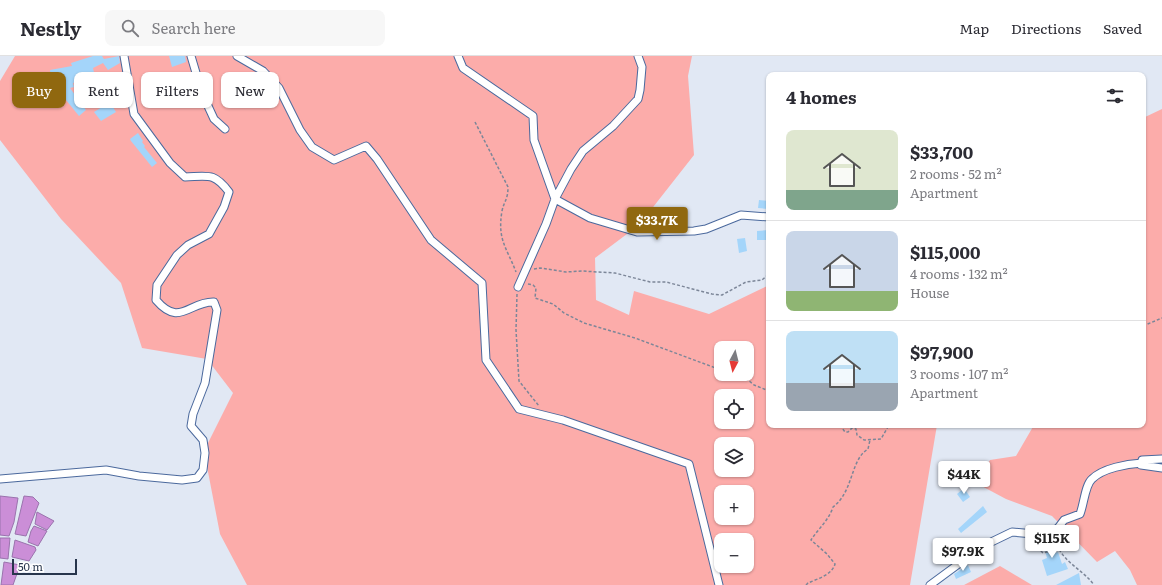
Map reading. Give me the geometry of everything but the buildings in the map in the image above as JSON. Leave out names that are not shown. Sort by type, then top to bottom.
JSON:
[{"type":"street","points":[[0,479],[106,470],[139,476],[182,480],[197,478],[204,470],[205,453],[203,440],[191,426],[193,414],[204,383],[217,310],[214,302],[206,302],[190,310],[175,313],[163,308],[156,300],[157,285],[178,255],[188,245],[209,234],[224,207],[229,192],[220,180],[207,176],[185,177],[170,163],[134,114],[130,82],[124,56]]},
{"type":"street","points":[[191,56],[202,93],[214,119],[225,129]]},
{"type":"street","points":[[237,56],[263,71],[279,88],[300,130],[312,147],[334,160],[366,146],[377,159],[431,240],[482,284],[486,360],[519,409],[563,420],[689,464],[719,585]]},
{"type":"street","points":[[458,56],[463,68],[533,116],[534,140],[555,199],[590,218],[637,232],[694,231],[706,229],[741,216],[766,217]]},
{"type":"street","points":[[518,286],[546,224],[555,199],[571,169],[584,151],[613,126],[638,98],[642,67],[638,56]]},
{"type":"street","points":[[930,585],[983,546],[1012,532],[1045,534],[1058,528],[1064,520],[1080,514],[1087,488],[1092,479],[1117,467],[1142,463],[1142,460],[1146,459],[1162,459]]},
{"type":"street","points":[[1142,463],[1141,465],[1162,468]]},
{"type":"path","points":[[475,122],[508,187],[508,197],[502,211],[501,233],[503,245],[516,271],[518,286],[516,330],[519,381],[548,417]]},
{"type":"path","points":[[532,269],[540,268],[566,272],[582,271],[615,273],[650,282],[666,282],[712,294],[722,295],[746,282],[762,280],[766,277]]},
{"type":"path","points":[[518,286],[527,284],[533,285],[536,288],[535,298],[553,304],[564,313],[584,323],[636,338],[714,367]]},
{"type":"path","points":[[1146,325],[1162,318]]},
{"type":"path","points":[[749,381],[754,385],[766,389]]},
{"type":"path","points":[[842,428],[845,432],[848,432],[852,428],[856,429],[858,435],[864,440],[881,439],[887,428]]},
{"type":"path","points":[[806,585],[828,574],[834,568],[835,564],[832,560],[811,540],[819,527],[831,514],[833,507],[839,503],[847,492],[861,453],[868,449],[870,440]]},
{"type":"path","points":[[1037,534],[1038,548],[1043,552],[1059,549],[1067,561],[1090,579],[1094,585]]},
{"type":"shaded area","points":[[15,56],[692,56],[688,76],[694,155],[639,225],[595,258],[596,300],[629,315],[634,291],[709,314],[766,286],[766,428],[936,428],[910,585],[247,585],[220,534],[204,451],[233,393],[207,359],[142,348],[121,283],[61,219],[0,140],[0,81]]},
{"type":"shaded area","points":[[1162,109],[1162,585],[1137,585],[1130,570],[1115,551],[1097,562],[1052,516],[1006,499],[976,483],[990,460],[1016,456],[1032,428],[1146,428],[1146,117]]},
{"type":"shaded area","points":[[0,496],[18,498],[14,522],[9,536],[0,535]]},
{"type":"shaded area","points":[[24,496],[33,497],[39,503],[26,536],[15,534]]},
{"type":"shaded area","points":[[37,512],[54,521],[47,530],[35,524]]},
{"type":"shaded area","points":[[34,526],[47,531],[38,546],[28,542]]},
{"type":"shaded area","points":[[0,538],[10,538],[8,559],[0,558]]},
{"type":"shaded area","points":[[15,540],[35,547],[36,550],[29,561],[12,557]]},
{"type":"shaded area","points":[[4,562],[20,565],[13,585],[1,585]]},
{"type":"shaded area","points":[[1000,566],[1032,585],[964,585]]}]
